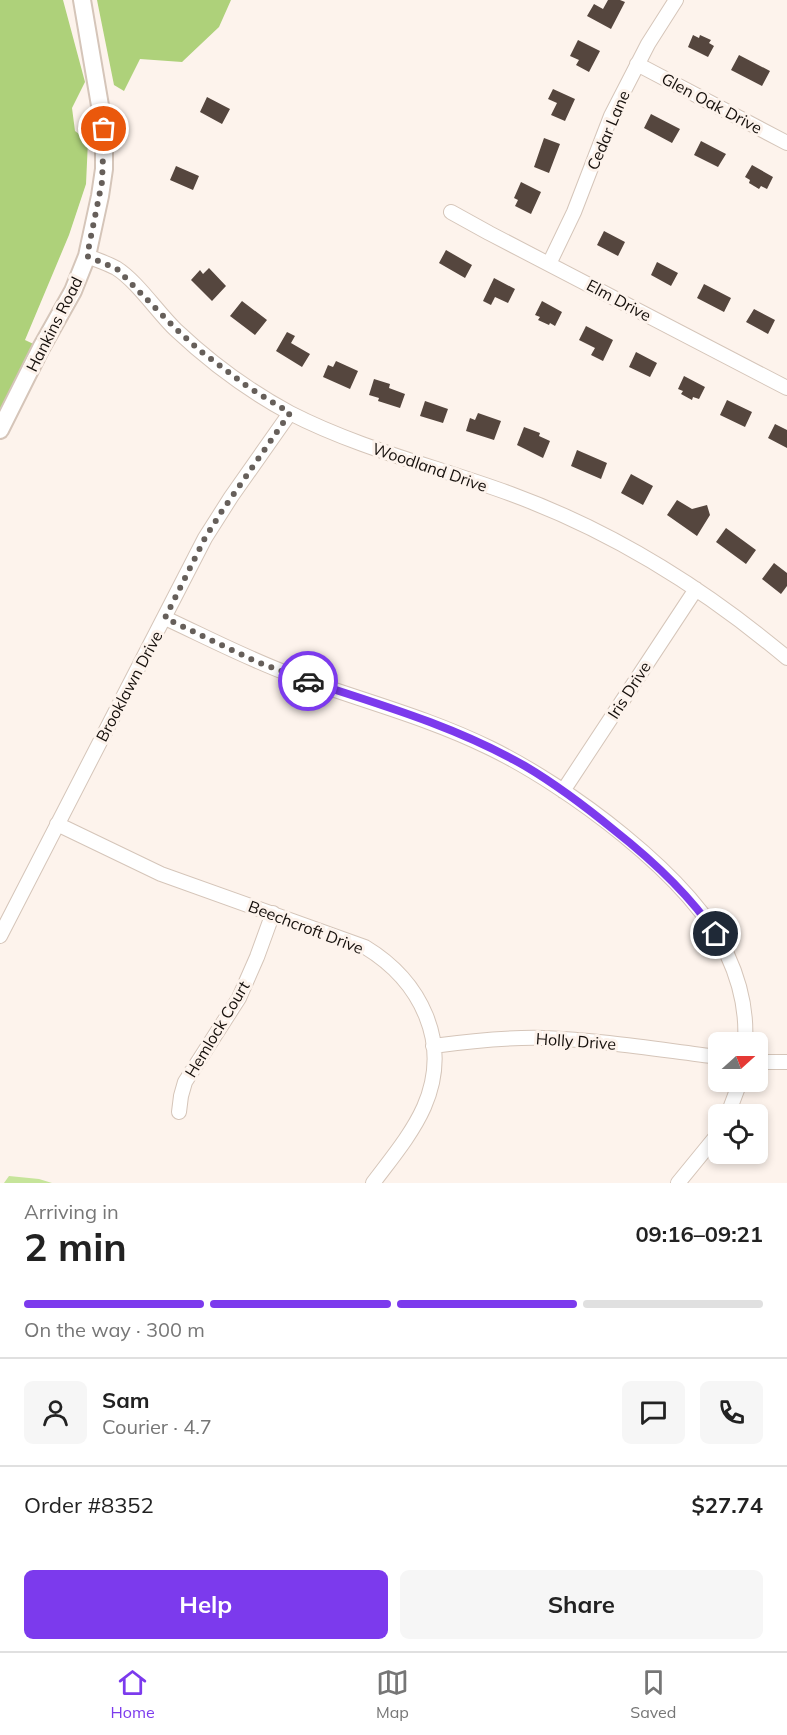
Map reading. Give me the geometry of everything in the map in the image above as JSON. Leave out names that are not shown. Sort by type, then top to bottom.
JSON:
[{"type":"main road","name":"Hankins Road","points":[[0,430],[41,348],[73,291],[87,256],[100,196],[105,142],[82,0]]},
{"type":"street","name":"Cedar Lane","points":[[549,264],[574,212],[611,116],[637,64],[676,0]]},
{"type":"street","name":"Glen Oak Drive","points":[[637,64],[787,143]]},
{"type":"street","name":"Elm Drive","points":[[451,212],[787,388]]},
{"type":"street","name":"Woodland Drive","points":[[87,256],[117,269],[199,350],[248,387],[290,413],[354,441],[511,494],[606,537],[696,588],[787,658]]},
{"type":"street","name":"Brooklawn Drive","points":[[0,936],[215,522],[290,413]]},
{"type":"street","name":"Iris Drive","points":[[563,791],[696,588]]},
{"type":"street","points":[[165,618],[257,662],[454,732],[525,766],[563,791],[651,860],[706,919],[727,953],[738,982],[746,1021],[745,1032]]},
{"type":"street","name":"Beechcroft Drive","points":[[57,824],[161,874],[365,947],[393,967],[417,995],[428,1020],[433,1046],[434,1072],[425,1106],[417,1121],[373,1183]]},
{"type":"street","name":"Hemlock Court","points":[[179,1112],[185,1082],[239,998],[273,913]]},
{"type":"street","name":"Holly Drive","points":[[433,1046],[503,1038],[542,1038],[581,1040],[708,1056]]},
{"type":"street","points":[[768,1062],[787,1062]]},
{"type":"street","points":[[678,1183],[708,1146]]},
{"type":"green space","points":[[0,0],[63,0],[85,82],[72,108],[75,131],[88,141],[86,184],[69,235],[25,340],[42,348],[0,430]]},
{"type":"green space","points":[[97,0],[231,0],[219,27],[182,62],[140,59],[124,91],[114,85]]},
{"type":"green space","points":[[9,1176],[39,1179],[52,1183],[4,1183]]},
{"type":"building","points":[[608,0],[625,2],[611,29],[587,16],[594,4],[603,9]]},
{"type":"building","points":[[693,35],[699,38],[700,35],[711,40],[709,43],[714,46],[708,57],[688,47]]},
{"type":"building","points":[[578,40],[600,51],[589,72],[576,65],[579,60],[570,56]]},
{"type":"building","points":[[739,55],[770,71],[762,86],[731,70]]},
{"type":"building","points":[[553,89],[575,99],[565,121],[551,115],[557,103],[548,99]]},
{"type":"building","points":[[207,97],[230,109],[222,124],[200,112]]},
{"type":"building","points":[[651,114],[680,129],[672,143],[644,128]]},
{"type":"building","points":[[544,138],[560,144],[549,173],[534,167]]},
{"type":"building","points":[[701,141],[726,154],[718,167],[694,155]]},
{"type":"building","points":[[752,165],[773,177],[767,189],[761,186],[759,189],[749,183],[750,180],[745,177]]},
{"type":"building","points":[[176,166],[199,176],[193,190],[170,180]]},
{"type":"building","points":[[521,182],[541,192],[531,214],[515,206],[518,200],[514,198]]},
{"type":"building","points":[[604,231],[625,242],[618,256],[597,245]]},
{"type":"building","points":[[446,250],[472,265],[465,278],[439,263]]},
{"type":"building","points":[[657,262],[678,273],[671,286],[651,275]]},
{"type":"building","points":[[209,268],[226,286],[212,301],[191,280],[200,270],[203,274]]},
{"type":"building","points":[[494,278],[515,289],[508,303],[495,297],[491,305],[483,301]]},
{"type":"building","points":[[704,284],[731,298],[724,312],[697,298]]},
{"type":"building","points":[[242,301],[267,320],[255,335],[230,316]]},
{"type":"building","points":[[542,301],[562,312],[555,326],[538,320],[540,317],[535,315]]},
{"type":"building","points":[[754,309],[775,320],[768,334],[746,322]]},
{"type":"building","points":[[586,326],[613,340],[603,361],[591,355],[595,348],[579,340]]},
{"type":"building","points":[[287,332],[295,336],[291,343],[310,354],[302,367],[276,351]]},
{"type":"building","points":[[636,352],[657,363],[650,377],[629,367]]},
{"type":"building","points":[[336,361],[358,371],[350,389],[323,377],[328,365],[333,367]]},
{"type":"building","points":[[684,376],[705,387],[699,399],[693,397],[692,400],[681,394],[683,391],[678,389]]},
{"type":"building","points":[[374,379],[390,384],[389,388],[405,394],[400,408],[378,401],[379,398],[369,395]]},
{"type":"building","points":[[727,400],[752,412],[745,427],[720,415]]},
{"type":"building","points":[[425,401],[448,409],[443,423],[420,416]]},
{"type":"building","points":[[478,413],[501,421],[494,440],[466,431],[470,418],[475,420]]},
{"type":"building","points":[[775,424],[787,430],[787,448],[768,438]]},
{"type":"building","points":[[524,427],[540,433],[539,436],[550,441],[543,458],[517,445]]},
{"type":"building","points":[[577,450],[607,463],[601,479],[571,466]]},
{"type":"building","points":[[631,474],[653,486],[643,505],[621,493]]},
{"type":"building","points":[[677,500],[692,509],[707,505],[710,515],[697,536],[667,515]]},
{"type":"building","points":[[726,528],[756,550],[746,564],[716,542]]},
{"type":"building","points":[[774,563],[787,573],[787,586],[781,594],[762,579]]},
{"type":"way so far","points":[[104,129],[104,169],[87,256],[117,269],[199,350],[248,387],[290,413],[205,538],[165,618],[257,662],[308,681]]},
{"type":"route","points":[[308,681],[416,717],[490,748],[525,766],[588,808],[651,860],[696,907],[716,934]]}]
